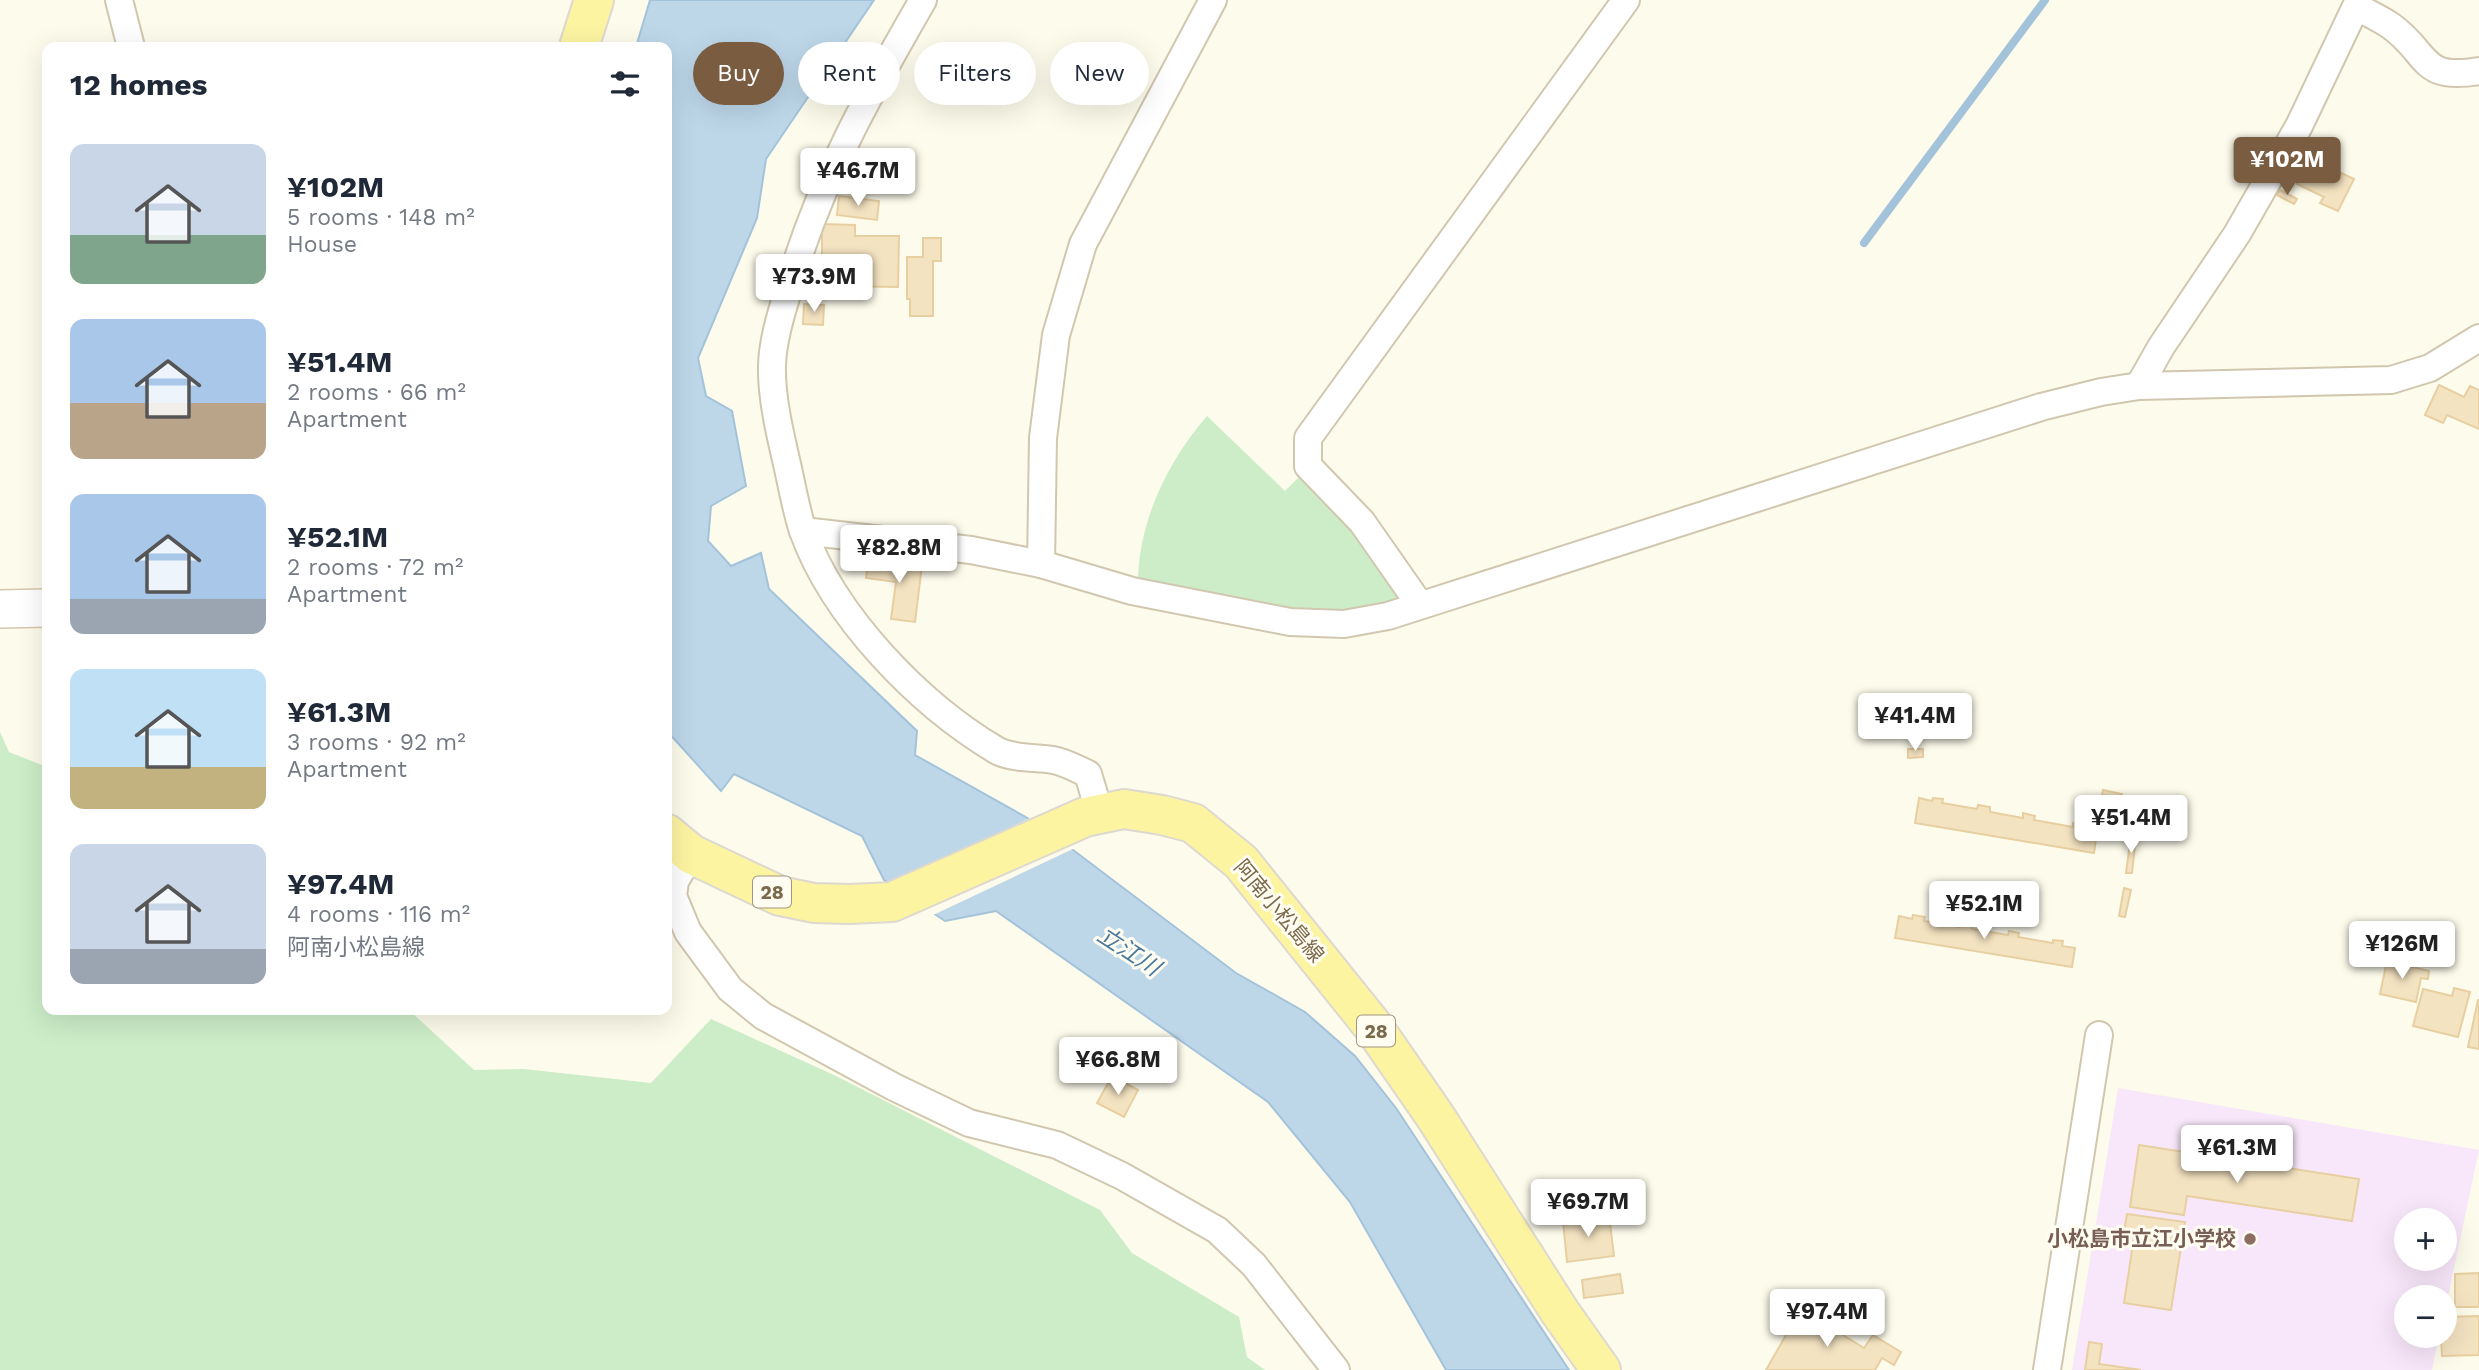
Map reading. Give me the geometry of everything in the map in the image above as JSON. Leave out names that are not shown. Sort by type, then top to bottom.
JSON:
[{"type":"main road","points":[[581,42],[594,0]]},
{"type":"main road","points":[[0,609],[42,608]]},
{"type":"main road","name":"阿南小松島線","points":[[679,844],[780,896],[814,903],[892,902],[1084,819],[1124,809],[1193,823],[1241,862],[1372,1025],[1435,1115],[1560,1312],[1601,1370]]},
{"type":"street","points":[[119,0],[130,42]]},
{"type":"street","points":[[923,0],[870,92],[833,164],[802,246],[782,312],[772,365],[779,429],[803,531],[827,582],[849,614],[897,671],[950,720],[1000,752],[1056,760],[1088,774],[1084,819]]},
{"type":"street","points":[[1041,564],[1043,438],[1056,335],[1083,244],[1213,0]]},
{"type":"street","points":[[1420,605],[1362,522],[1308,466],[1308,438],[1626,0]]},
{"type":"street","points":[[2139,386],[2161,348],[2237,234],[2300,126],[2358,3],[2393,27],[2432,69],[2455,75],[2479,71]]},
{"type":"street","points":[[803,531],[971,550],[1041,564],[1132,591],[1290,622],[1344,624],[1388,616],[2041,407],[2139,386],[2391,380],[2430,368],[2479,338]]},
{"type":"street","points":[[679,844],[673,896],[688,932],[730,989],[763,1016],[894,1087],[969,1123],[1057,1145],[1122,1176],[1217,1230],[1254,1265],[1336,1370]]},
{"type":"street","points":[[2047,1370],[2099,1035]]},
{"type":"shaded area","name":"小松島市立江小学校","points":[[2118,1088],[2479,1150],[2457,1254],[2457,1208],[2394,1208],[2394,1271],[2453,1271],[2450,1285],[2394,1285],[2394,1348],[2436,1348],[2432,1370],[2072,1370]]},
{"type":"green space","points":[[1207,416],[1285,491],[1302,474],[1352,525],[1401,602],[1325,615],[1138,581],[1144,536],[1158,492],[1180,452]]},
{"type":"green space","points":[[0,732],[9,752],[42,765],[42,1015],[414,1015],[474,1070],[524,1069],[651,1083],[711,1019],[836,1076],[1100,1210],[1132,1253],[1239,1317],[1247,1357],[1265,1370],[0,1370]]},
{"type":"water","name":"立江川","points":[[650,0],[874,0],[845,42],[798,42],[798,105],[803,105],[766,159],[757,218],[698,358],[706,396],[732,411],[746,486],[711,506],[708,541],[731,566],[761,553],[769,589],[917,731],[915,755],[1040,825],[1236,973],[1305,1012],[1355,1056],[1396,1108],[1569,1370],[1446,1370],[1350,1202],[1268,1102],[996,911],[945,921],[884,880],[862,836],[734,774],[721,791],[672,737],[672,42],[637,42]]},
{"type":"pier","points":[[1032,817],[1075,848],[931,916],[884,884],[914,874]]},
{"type":"building","points":[[2309,158],[2354,179],[2338,211],[2320,203],[2324,197],[2297,184]]},
{"type":"building","points":[[2280,190],[2297,199],[2294,204],[2277,195]]},
{"type":"building","points":[[839,196],[879,201],[877,220],[837,215]]},
{"type":"building","points":[[822,224],[855,225],[855,236],[899,236],[898,287],[834,286],[834,257],[822,257]]},
{"type":"building","points":[[923,238],[941,238],[941,261],[933,261],[933,316],[910,316],[910,299],[907,299],[907,257],[923,257]]},
{"type":"building","points":[[804,304],[824,305],[823,325],[803,324]]},
{"type":"building","points":[[2439,385],[2464,397],[2470,386],[2479,390],[2479,429],[2447,415],[2443,423],[2425,415]]},
{"type":"building","points":[[869,558],[922,565],[915,622],[891,619],[896,582],[866,578]]},
{"type":"building","points":[[1908,749],[1923,749],[1923,757],[1908,758]]},
{"type":"building","points":[[2103,790],[2122,794],[2120,804],[2101,801]]},
{"type":"building","points":[[1919,798],[1932,801],[1933,798],[1943,799],[1942,803],[1977,809],[1978,805],[1990,807],[1990,812],[2023,818],[2023,813],[2035,816],[2034,820],[2073,827],[2073,823],[2085,826],[2084,830],[2097,832],[2094,853],[1915,823]]},
{"type":"building","points":[[2131,836],[2136,837],[2132,873],[2126,873]]},
{"type":"building","points":[[2124,888],[2131,890],[2125,917],[2119,916]]},
{"type":"building","points":[[1913,915],[1925,917],[1924,921],[1960,927],[1961,923],[1972,925],[1972,929],[2008,935],[2009,931],[2019,933],[2018,937],[2053,943],[2053,940],[2063,941],[2062,946],[2075,948],[2072,967],[1895,938],[1899,916],[1912,919]]},
{"type":"building","points":[[2387,961],[2429,971],[2428,979],[2421,978],[2416,1002],[2380,994]]},
{"type":"building","points":[[2454,988],[2470,992],[2458,1037],[2413,1026],[2423,989],[2452,996]]},
{"type":"building","points":[[2479,1000],[2479,1049],[2468,1047]]},
{"type":"building","points":[[1112,1076],[1138,1090],[1124,1117],[1097,1103]]},
{"type":"building","points":[[2139,1145],[2359,1179],[2352,1221],[2187,1196],[2184,1215],[2130,1207]]},
{"type":"building","points":[[2127,1214],[2185,1222],[2171,1310],[2124,1303],[2134,1237],[2123,1236]]},
{"type":"building","points":[[1609,1215],[1614,1256],[1567,1262],[1563,1221]]},
{"type":"building","points":[[2479,1273],[2479,1307],[2457,1307],[2455,1274]]},
{"type":"building","points":[[1620,1274],[1623,1293],[1584,1298],[1582,1280]]},
{"type":"building","points":[[1801,1309],[1864,1348],[1873,1335],[1901,1352],[1894,1365],[1882,1358],[1875,1370],[1766,1370]]},
{"type":"building","points":[[2479,1316],[2479,1355],[2442,1356],[2442,1348],[2457,1348],[2457,1317]]},
{"type":"building","points":[[2089,1342],[2102,1344],[2099,1364],[2141,1370],[2085,1370]]},
{"type":"waterway","points":[[1864,243],[2045,0]]},
{"type":"place","name":"小松島市立江小学校","points":[[2250,1239]]}]
